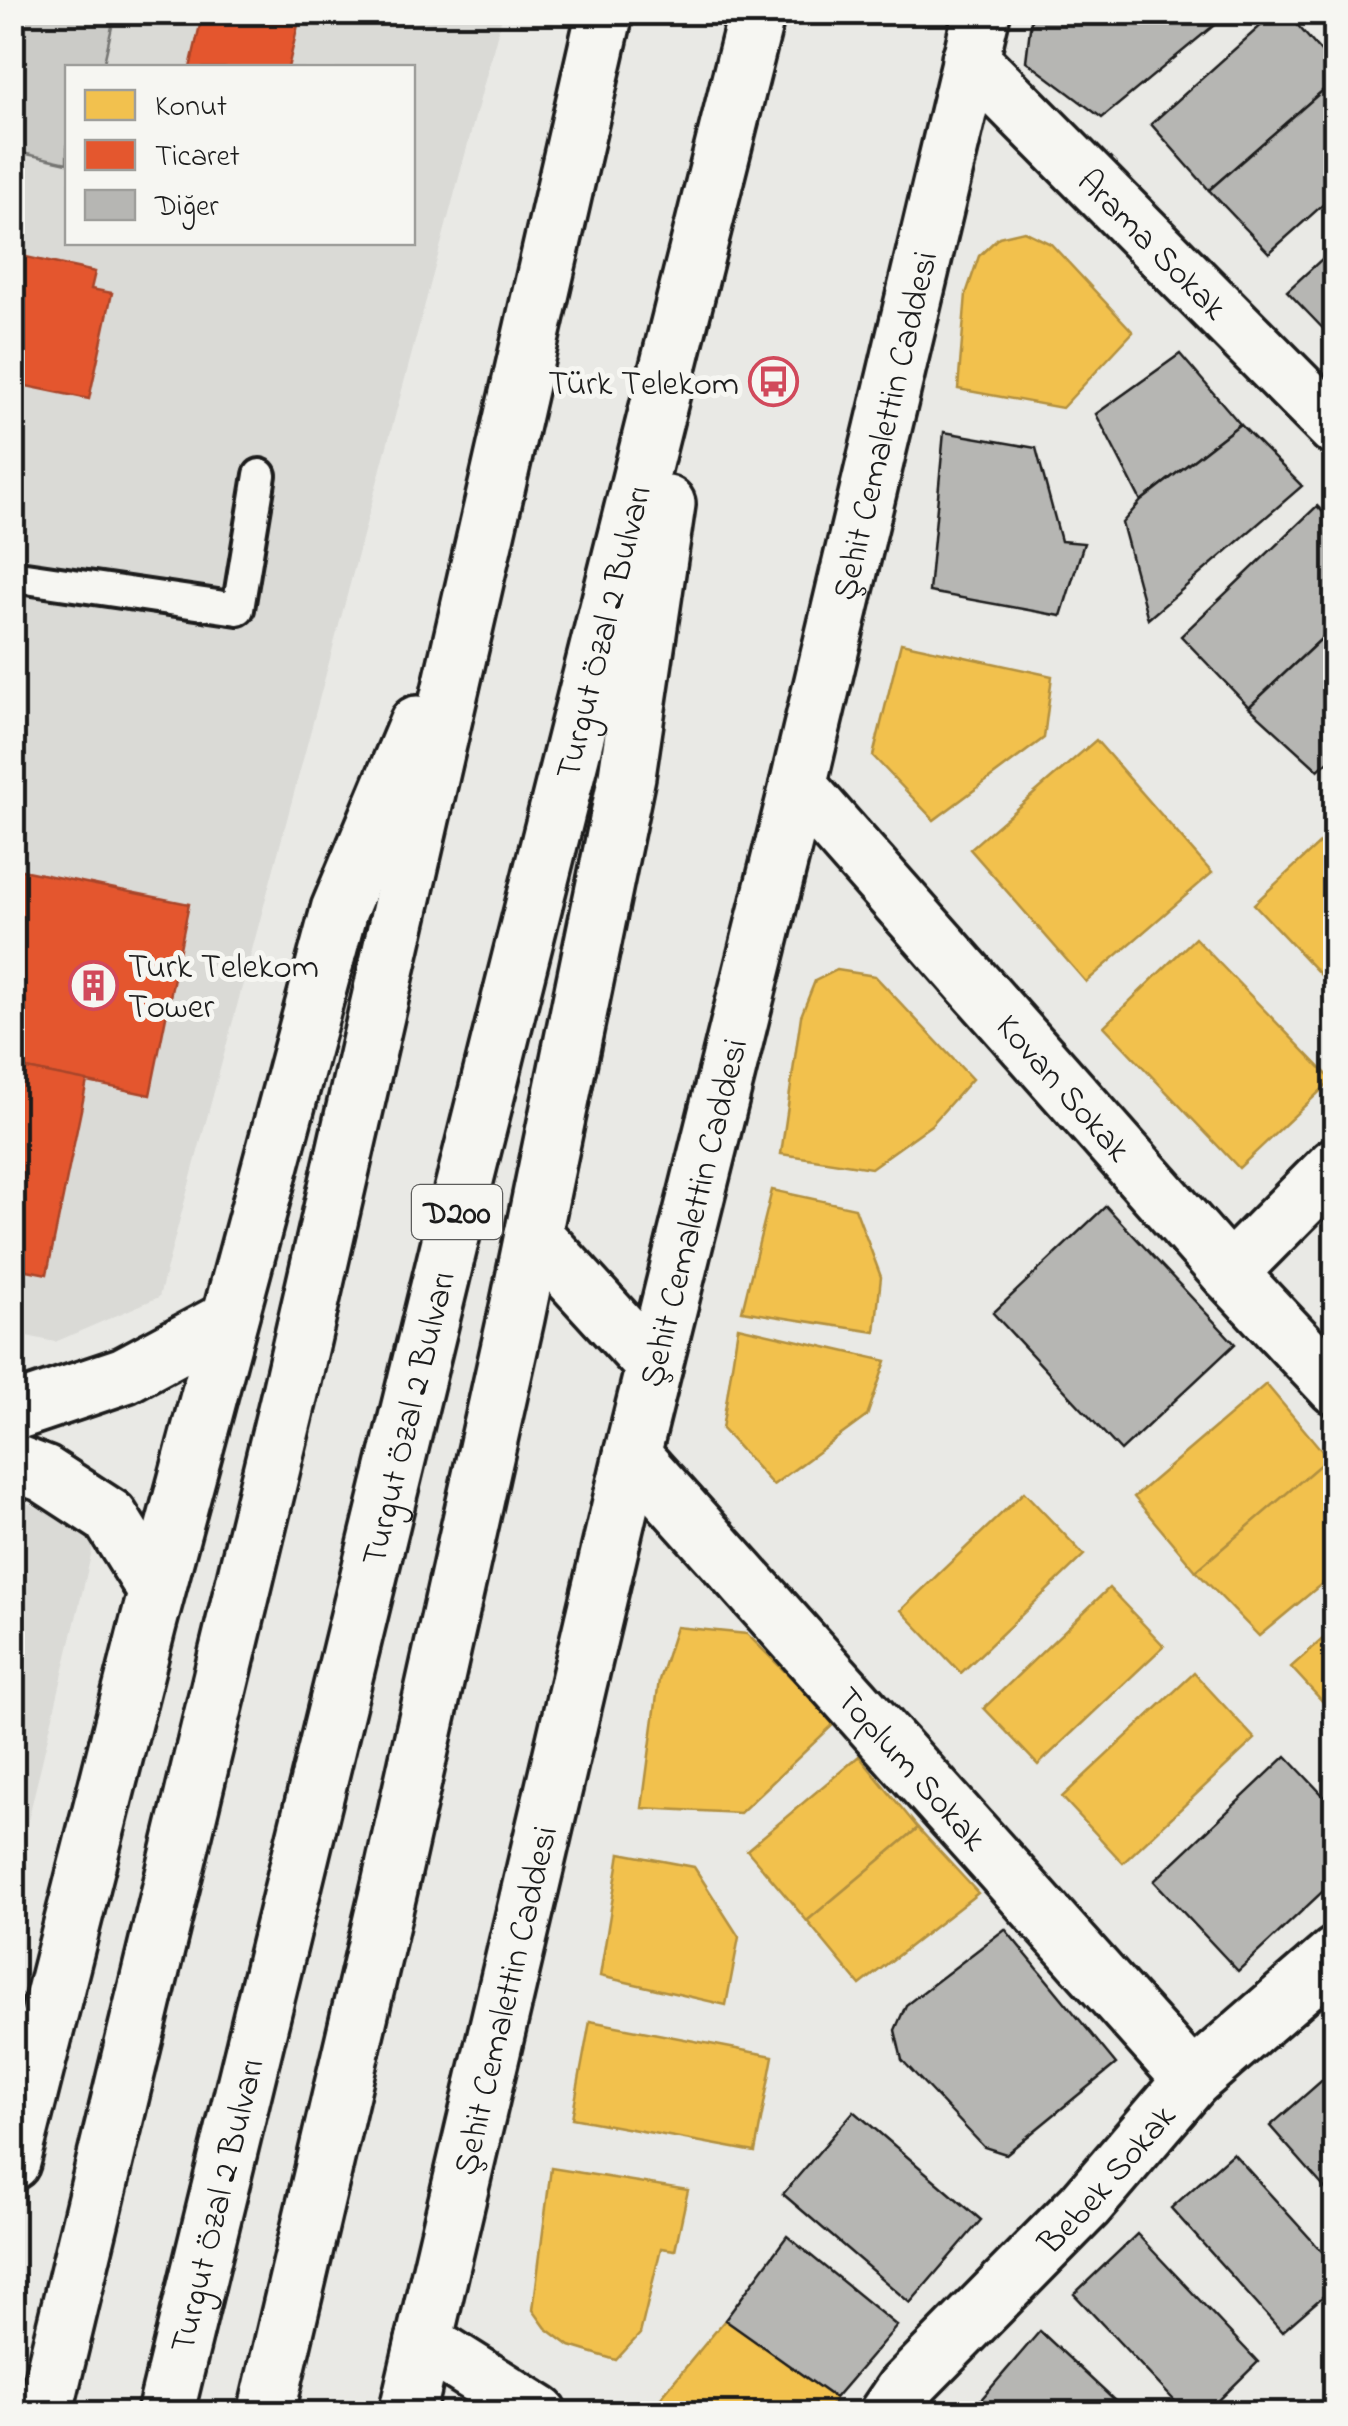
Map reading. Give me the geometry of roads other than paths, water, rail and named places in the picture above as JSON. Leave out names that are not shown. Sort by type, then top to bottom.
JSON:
[{"type":"main road","points":[[44,2414],[290,1393],[605,12]]},
{"type":"main road","name":"Turgut Özal 2 Bulvarı","points":[[165,2414],[450,1244],[757,12]]},
{"type":"main road","name":"Arama Sokak","points":[[976,36],[1336,428]]},
{"type":"main road","name":"Şehit Cemalettin Caddesi","points":[[407,2414],[632,1456],[798,786],[976,36]]},
{"type":"main road","name":"Turgut Özal 2 Bulvarı","points":[[266,2414],[390,1885],[533,1234],[627,776],[713,189]]},
{"type":"main road","points":[[12,2162],[156,1591],[339,910],[476,583]]},
{"type":"main road","name":"Kovan Sokak","points":[[798,786],[1229,1273],[1336,1388]]},
{"type":"main road","points":[[1229,1273],[1336,1165]]},
{"type":"main road","points":[[533,1234],[654,1366]]},
{"type":"main road","points":[[12,1413],[125,1375],[229,1319]]},
{"type":"main road","name":"Toplum Sokak","points":[[632,1456],[1192,2080]]},
{"type":"main road","points":[[12,1462],[44,1474],[110,1517],[156,1591]]},
{"type":"main road","name":"Bebek Sokak","points":[[886,2414],[904,2389],[1086,2205],[1192,2080],[1336,1955]]},
{"type":"main road","points":[[424,2341],[540,2414]]},
{"type":"lane","points":[[12,576],[238,609],[260,474]]},
{"type":"place","name":"Türk Telekom","points":[[774,382]]},
{"type":"place","name":"Turk Telekom Tower","points":[[93,985]]}]
